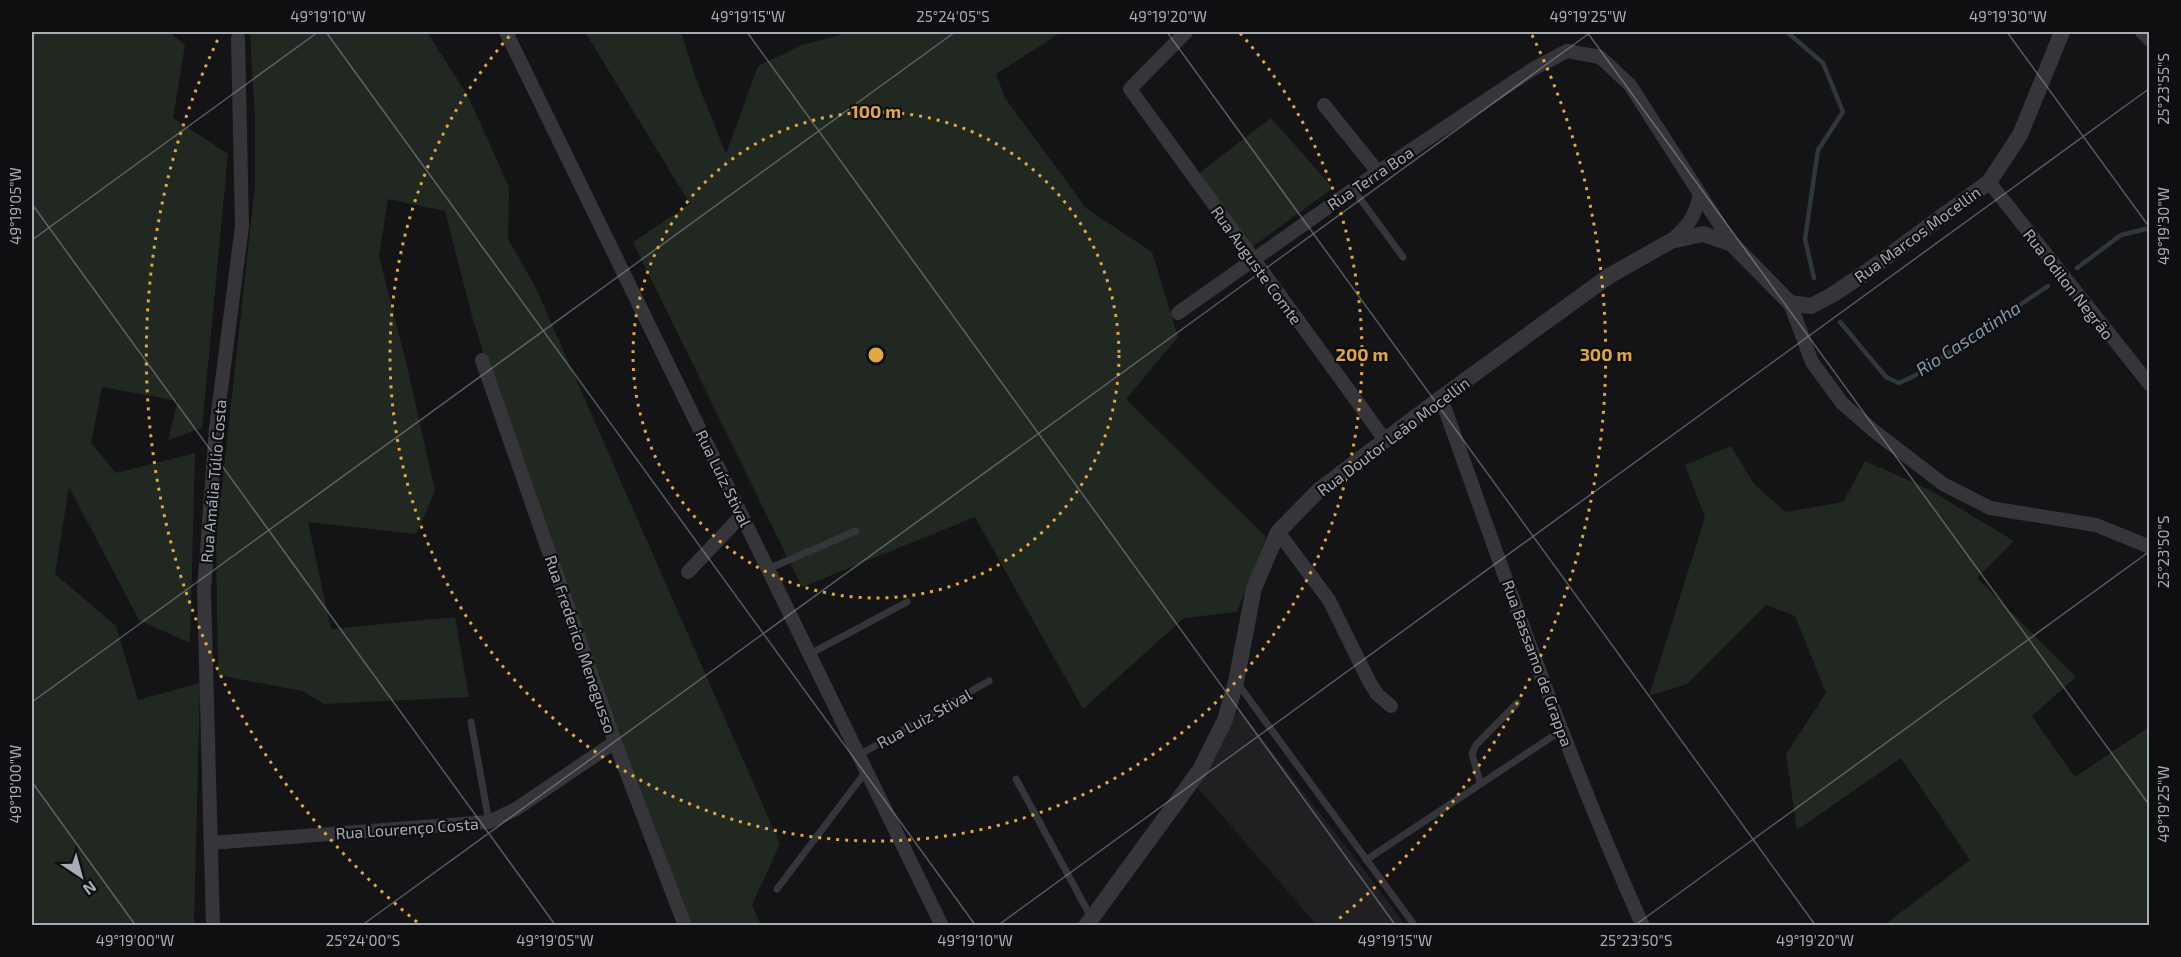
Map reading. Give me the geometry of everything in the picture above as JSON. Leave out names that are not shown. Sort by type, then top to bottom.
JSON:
[{"type":"street","name":"Rua Luíz Stival","points":[[506,32],[942,926]]},
{"type":"street","name":"Rua Auguste Comte","points":[[1186,32],[1130,88],[1385,440]]},
{"type":"street","name":"Rua Marcos Mocellin","points":[[1790,303],[1812,306],[1832,295],[1989,182],[2020,135],[2062,32]]},
{"type":"street","points":[[2142,32],[2150,40]]},
{"type":"street","name":"Rua Amália Túlio Costa","points":[[213,926],[204,590],[216,428],[242,226],[238,38]]},
{"type":"street","name":"Rua Terra Boa","points":[[1178,313],[1378,172],[1533,69],[1567,51],[1600,57],[1630,85],[1700,194]]},
{"type":"street","points":[[1324,105],[1378,172]]},
{"type":"street","name":"Rua Odilon Negrão","points":[[1989,182],[2150,385]]},
{"type":"street","points":[[1671,241],[1686,228],[1696,214],[1700,194]]},
{"type":"street","points":[[1700,194],[1732,244]]},
{"type":"street","name":"Rua Doutor Leão Mocellin","points":[[1089,922],[1200,770],[1225,720],[1236,682],[1254,588],[1278,532],[1318,491],[1608,276],[1671,241],[1703,234],[1732,244],[1790,303]]},
{"type":"street","points":[[1790,303],[1812,362],[1842,403],[1874,431],[1943,484],[1990,508],[2096,525],[2150,547]]},
{"type":"street","name":"Rua Frederico Menegusso","points":[[482,360],[615,742],[685,926]]},
{"type":"street","name":"Rua Bassamo de Grappa","points":[[1441,398],[1562,730],[1608,848],[1643,926]]},
{"type":"street","points":[[688,572],[742,514]]},
{"type":"street","points":[[1278,532],[1329,600],[1369,681],[1377,694],[1391,706]]},
{"type":"street","name":"Rua Lourenço Costa","points":[[211,843],[489,822],[516,809],[615,742]]},
{"type":"lane","points":[[1353,189],[1403,257]]},
{"type":"lane","points":[[768,569],[856,531]]},
{"type":"lane","points":[[810,654],[907,602]]},
{"type":"lane","name":"Rua Luiz Stival","points":[[859,755],[989,681]]},
{"type":"lane","points":[[1236,682],[1415,926]]},
{"type":"lane","points":[[1480,782],[1472,754],[1476,745],[1517,703]]},
{"type":"lane","points":[[471,722],[489,822]]},
{"type":"lane","points":[[1366,861],[1480,782],[1562,730]]},
{"type":"lane","name":"Rua Luiz Stival","points":[[777,889],[867,770]]},
{"type":"lane","points":[[1016,779],[1089,922]]},
{"type":"shaded area","points":[[32,32],[169,32],[185,45],[173,118],[228,154],[202,428],[168,440],[178,401],[102,387],[91,443],[116,473],[195,453],[190,643],[139,620],[69,487],[55,574],[116,626],[138,700],[200,683],[194,925],[32,925]]},
{"type":"shaded area","points":[[250,32],[427,32],[468,96],[509,187],[508,239],[536,288],[780,844],[752,905],[761,925],[690,925],[512,443],[473,320],[445,211],[388,199],[379,256],[435,491],[416,534],[308,522],[331,629],[455,617],[469,697],[324,704],[302,691],[218,675],[216,540],[255,186],[255,120]]},
{"type":"shaded area","points":[[585,32],[681,32],[696,79],[726,154],[758,66],[802,45],[851,32],[1062,32],[996,74],[1005,98],[1087,209],[1152,252],[1178,337],[1126,399],[1266,537],[1237,612],[1184,618],[1083,709],[975,517],[802,587],[633,242],[690,204]]},
{"type":"shaded area","points":[[1271,118],[1333,188],[1252,247],[1198,174]]},
{"type":"shaded area","points":[[1731,446],[1754,484],[1786,512],[1843,502],[1865,461],[1928,489],[2014,541],[1977,578],[2076,677],[2032,716],[2075,777],[2149,727],[2149,925],[1884,925],[1970,860],[1901,758],[1797,830],[1786,754],[1826,693],[1795,616],[1766,605],[1687,684],[1649,696],[1705,517],[1685,465]]},
{"type":"shaded area","points":[[1239,709],[1405,925],[1317,925],[1196,786]]},
{"type":"waterway","name":"Rio Cascatinha","points":[[1787,32],[1823,63],[1843,112],[1818,150],[1805,239],[1814,278]]},
{"type":"waterway","name":"Rio Cascatinha","points":[[2077,268],[2121,235],[2150,228]]},
{"type":"waterway","name":"Rio Cascatinha","points":[[1840,322],[1886,377],[1899,383],[1914,376],[2048,286]]}]
